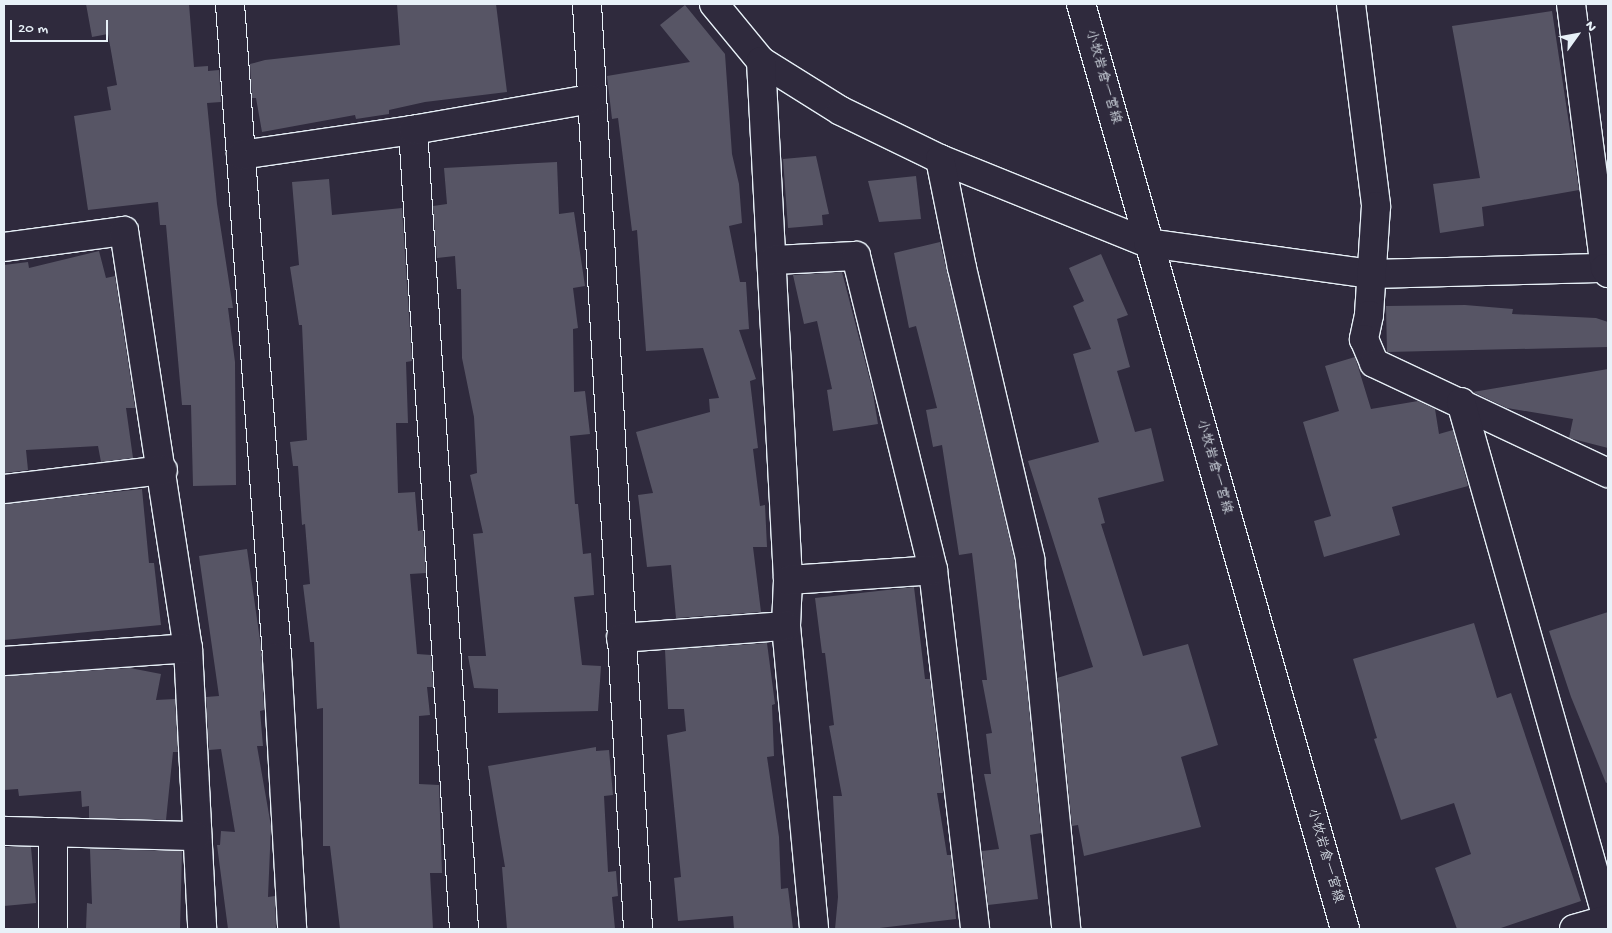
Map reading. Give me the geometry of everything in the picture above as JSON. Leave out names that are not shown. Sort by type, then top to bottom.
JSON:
[{"type":"street","points":[[230,4],[276,647],[292,929]]},
{"type":"street","points":[[587,4],[590,99],[638,929]]},
{"type":"street","points":[[714,4],[761,61],[840,111],[940,159],[1148,243],[1372,274],[1607,270],[1571,4]]},
{"type":"street","name":"小牧岩倉一宮線","points":[[1082,4],[1148,243],[1345,929]]},
{"type":"street","points":[[1351,4],[1376,206],[1372,274],[1364,338],[1374,363],[1461,402],[1608,473]]},
{"type":"street","points":[[761,61],[773,260],[788,580],[786,626],[814,929]]},
{"type":"street","points":[[241,155],[413,130],[590,99]]},
{"type":"street","points":[[413,130],[464,929]]},
{"type":"street","points":[[940,159],[962,268],[1030,559],[1066,929]]},
{"type":"street","points":[[4,247],[124,230],[163,470],[188,648],[202,929]]},
{"type":"street","points":[[773,260],[856,256],[932,570],[975,929]]},
{"type":"street","points":[[1461,402],[1608,920],[1574,929]]},
{"type":"street","points":[[4,489],[163,470]]},
{"type":"street","points":[[788,580],[932,570]]},
{"type":"street","points":[[621,638],[786,626]]},
{"type":"street","points":[[4,661],[188,648]]},
{"type":"street","points":[[4,831],[196,836]]},
{"type":"street","points":[[53,832],[53,929]]},
{"type":"building","points":[[86,4],[189,4],[194,67],[208,66],[208,71],[219,70],[221,102],[207,103],[217,204],[233,308],[228,308],[235,362],[236,485],[193,486],[191,405],[182,405],[166,225],[160,225],[158,202],[88,210],[74,116],[111,110],[107,87],[117,85],[108,34],[92,37]]},
{"type":"building","points":[[397,4],[496,4],[507,92],[425,102],[389,110],[389,114],[356,119],[355,115],[262,132],[256,98],[252,98],[250,64],[265,60],[400,45]]},
{"type":"building","points":[[685,5],[725,54],[732,154],[739,184],[742,223],[729,226],[740,282],[746,282],[749,329],[739,330],[756,379],[750,381],[758,448],[753,449],[760,506],[765,505],[767,547],[753,547],[761,612],[676,618],[671,565],[647,567],[638,495],[653,493],[636,432],[710,412],[709,399],[719,398],[703,348],[646,351],[637,230],[632,231],[618,118],[612,119],[607,76],[690,62],[660,25]]},
{"type":"building","points":[[1552,11],[1579,190],[1482,207],[1484,226],[1440,233],[1433,184],[1480,178],[1452,26]]},
{"type":"building","points":[[816,156],[829,214],[822,215],[823,225],[788,228],[783,159]]},
{"type":"building","points":[[557,162],[559,214],[574,212],[585,286],[573,288],[578,328],[573,329],[574,392],[585,391],[590,434],[570,436],[575,504],[578,504],[583,554],[591,553],[594,595],[574,597],[582,665],[601,666],[598,711],[498,713],[498,689],[474,688],[468,656],[486,656],[473,534],[483,533],[470,475],[477,473],[474,417],[462,358],[461,289],[457,289],[455,256],[437,258],[433,206],[447,204],[444,168]]},
{"type":"building","points":[[916,176],[921,219],[879,222],[868,181]]},
{"type":"building","points":[[329,179],[332,215],[402,208],[412,361],[406,362],[408,423],[396,423],[398,493],[415,492],[418,531],[423,530],[426,573],[410,574],[417,654],[431,655],[433,687],[427,687],[430,715],[419,716],[419,784],[439,785],[442,873],[430,873],[433,929],[340,929],[330,846],[323,846],[323,708],[317,709],[314,642],[310,642],[303,585],[310,584],[305,524],[302,525],[298,466],[293,466],[290,442],[307,440],[302,325],[299,325],[290,267],[299,265],[292,182]]},
{"type":"building","points":[[940,242],[1015,562],[1041,833],[1030,835],[1038,899],[988,905],[982,851],[999,849],[984,774],[991,774],[986,734],[992,733],[982,680],[987,680],[972,553],[959,555],[942,445],[933,447],[926,410],[937,408],[916,326],[909,328],[894,253]]},
{"type":"building","points":[[99,251],[106,278],[115,276],[135,408],[126,408],[133,458],[101,462],[98,446],[26,450],[28,470],[4,473],[4,265],[28,262],[29,268]]},
{"type":"building","points":[[1101,254],[1128,315],[1117,319],[1130,367],[1117,371],[1135,432],[1151,428],[1164,481],[1098,498],[1105,523],[1101,524],[1143,656],[1188,644],[1218,745],[1181,757],[1201,827],[1084,856],[1078,825],[1072,826],[1057,678],[1093,667],[1028,461],[1099,442],[1073,354],[1091,349],[1073,306],[1084,301],[1069,268]]},
{"type":"building","points":[[842,272],[872,388],[878,424],[833,431],[827,390],[832,389],[817,321],[804,324],[793,275]]},
{"type":"building","points":[[1465,305],[1513,309],[1512,314],[1596,318],[1608,322],[1608,347],[1387,352],[1386,306]]},
{"type":"building","points":[[1355,357],[1371,409],[1418,401],[1435,409],[1439,434],[1453,430],[1468,486],[1392,507],[1400,535],[1324,557],[1314,521],[1331,516],[1303,422],[1339,411],[1325,366]]},
{"type":"building","points":[[1608,369],[1608,448],[1569,438],[1573,419],[1507,408],[1473,392]]},
{"type":"building","points":[[142,489],[149,563],[154,563],[161,625],[4,640],[4,504]]},
{"type":"building","points":[[247,549],[261,647],[264,710],[260,711],[263,746],[257,746],[271,826],[268,897],[275,896],[276,929],[228,929],[217,845],[220,845],[221,831],[235,832],[221,749],[209,750],[206,697],[219,696],[199,556]]},
{"type":"building","points":[[914,587],[925,679],[930,679],[943,793],[937,793],[947,855],[951,855],[956,919],[871,929],[835,929],[838,897],[833,796],[842,796],[829,726],[834,725],[825,653],[822,653],[815,598]]},
{"type":"building","points":[[1608,612],[1608,782],[1606,783],[1571,697],[1549,631]]},
{"type":"building","points":[[1474,623],[1497,698],[1511,693],[1581,901],[1498,929],[1457,929],[1435,868],[1471,854],[1454,803],[1401,820],[1374,739],[1377,738],[1353,659]]},
{"type":"building","points":[[767,643],[775,704],[772,705],[774,756],[767,757],[779,837],[781,889],[788,888],[793,929],[734,929],[733,916],[678,921],[674,878],[681,877],[667,735],[686,731],[684,709],[668,709],[665,650]]},
{"type":"building","points":[[130,668],[161,674],[156,700],[175,699],[178,752],[173,752],[166,820],[89,818],[89,806],[82,807],[81,791],[19,796],[18,789],[4,790],[4,676]]},
{"type":"building","points":[[596,747],[596,751],[609,750],[613,795],[604,796],[608,872],[616,871],[618,896],[612,897],[615,929],[507,929],[502,867],[505,867],[488,766]]},
{"type":"building","points":[[4,847],[31,847],[36,903],[4,906]]},
{"type":"building","points":[[90,849],[182,851],[180,929],[86,929],[87,903],[92,904]]}]
